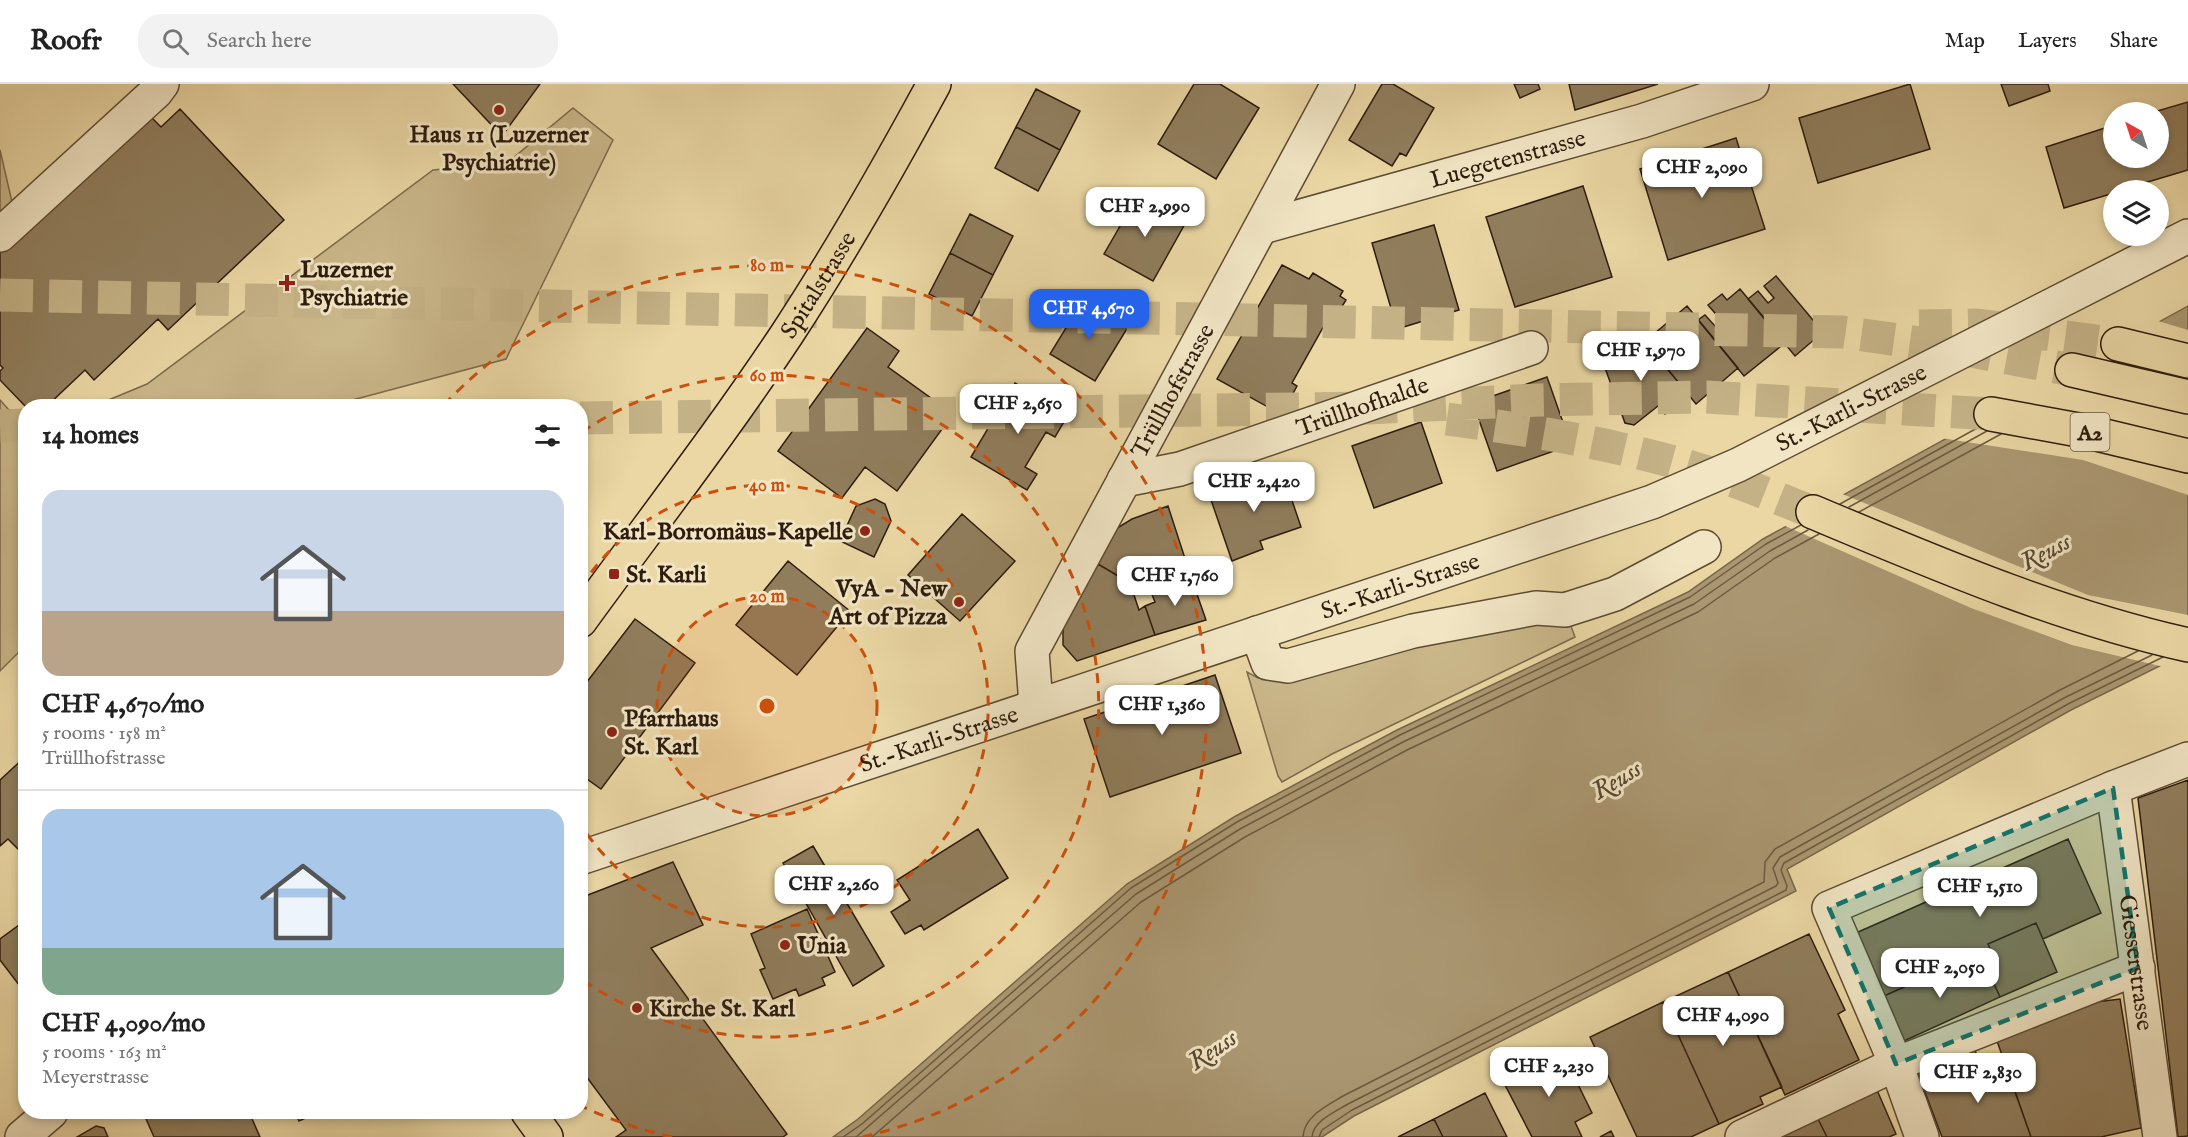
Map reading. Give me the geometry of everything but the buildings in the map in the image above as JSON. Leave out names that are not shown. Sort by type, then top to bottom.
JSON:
[{"type":"main road","name":"Spitalstrasse","points":[[588,610],[786,335],[880,183],[934,84]]},
{"type":"main road","points":[[2118,344],[2188,361]]},
{"type":"main road","name":"A2","points":[[2072,370],[2188,397]]},
{"type":"main road","name":"A2","points":[[1991,414],[2084,431],[2188,456]]},
{"type":"main road","points":[[1813,512],[2029,598],[2121,629],[2188,645]]},
{"type":"main road","points":[[533,1119],[546,1137]]},
{"type":"street","points":[[0,235],[162,84]]},
{"type":"street","name":"Trüllhofstrasse","points":[[1036,705],[1032,651],[1338,84]]},
{"type":"street","name":"Luegetenstrasse","points":[[1262,227],[1642,121],[1752,84]]},
{"type":"street","name":"St.-Karli-Strasse","points":[[588,855],[1652,502],[1727,470],[2188,236]]},
{"type":"street","name":"Trüllhofhalde","points":[[1124,480],[1180,469],[1531,348]]},
{"type":"street","points":[[1257,633],[1268,663],[1288,666],[1413,631],[1536,608],[1565,610],[1615,594],[1704,547]]},
{"type":"street","points":[[1922,1137],[1896,1064],[1828,908],[2113,788],[2188,759]]},
{"type":"street","name":"Giesserstrasse","points":[[2113,788],[2160,1137]]},
{"type":"street","points":[[1742,1137],[1896,1064],[2139,968]]},
{"type":"street","points":[[22,1137],[43,1119]]},
{"type":"highlighted area","points":[[2113,788],[2138,968],[1896,1064],[1829,908]]},
{"type":"shaded area","points":[[573,108],[613,140],[506,359],[356,399],[111,399],[147,384],[433,170],[507,163]]},
{"type":"shaded area","points":[[0,150],[12,202],[0,212]]},
{"type":"shaded area","points":[[0,400],[18,420],[18,653],[0,671]]},
{"type":"shaded area","points":[[1565,610],[1575,637],[1332,754],[1282,782],[1278,776],[1247,672],[1258,678],[1284,679]]},
{"type":"water","name":"Reuss","points":[[2188,306],[2188,652],[2071,710],[1787,869],[1796,891],[1354,1116],[1322,1137],[833,1137],[858,1119],[1127,884],[1234,817],[1397,730],[1688,592],[1763,539]]},
{"type":"pier","points":[[2155,320],[2188,330],[2188,495],[2083,460],[1941,438]]},
{"type":"pier","points":[[1840,493],[2088,595],[2188,615],[2188,655],[2164,667],[2072,645],[1971,608],[1783,525]]},
{"type":"tunnel","points":[[0,295],[1842,332],[1955,348],[2072,370]]},
{"type":"tunnel","points":[[1919,326],[1977,325],[2118,344]]},
{"type":"tunnel","points":[[588,418],[1368,408],[1538,400],[1707,397],[1991,414]]},
{"type":"tunnel","points":[[1447,419],[1553,435],[1660,458],[1728,479],[1813,512]]},
{"type":"tunnel","points":[[0,426],[18,425]]},
{"type":"place","name":"Haus 11 (Luzerner Psychiatrie)","points":[[499,110]]},
{"type":"place","name":"Luzerner Psychiatrie","points":[[287,283]]},
{"type":"place","name":"Karl-Borromäus-Kapelle","points":[[865,531]]},
{"type":"place","name":"St. Karli","points":[[614,574]]},
{"type":"place","name":"VyA - New Art of Pizza","points":[[959,602]]},
{"type":"place","name":"Pfarrhaus St. Karl","points":[[612,732]]},
{"type":"place","name":"Unia","points":[[785,945]]},
{"type":"place","name":"Kirche St. Karl","points":[[637,1008]]}]
